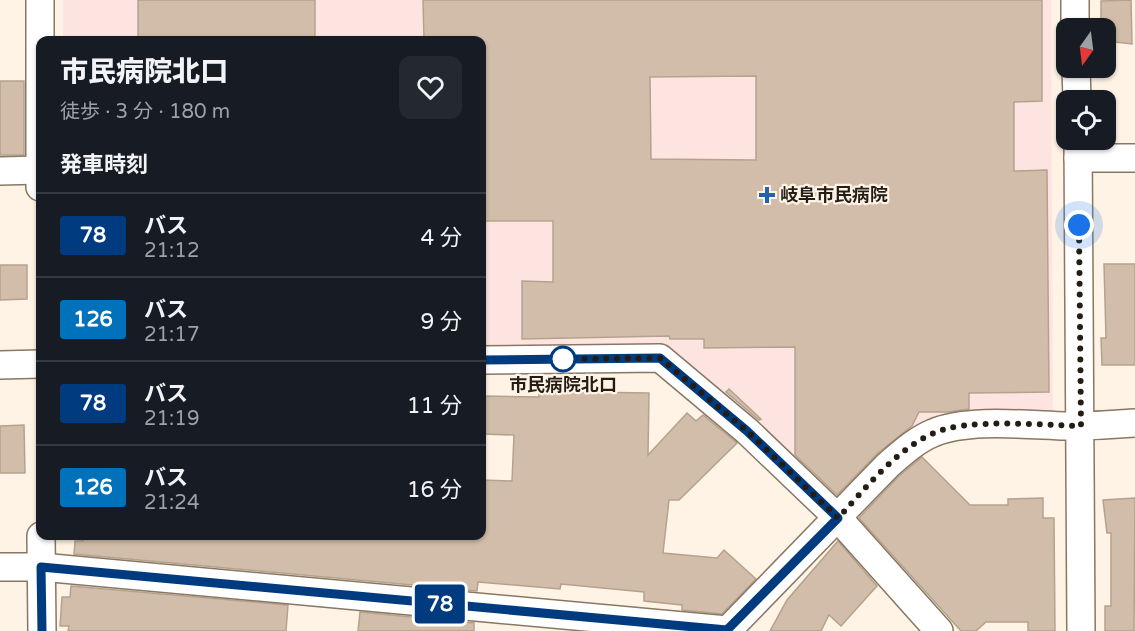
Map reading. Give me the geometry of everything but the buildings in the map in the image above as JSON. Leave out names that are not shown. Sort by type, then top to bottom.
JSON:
[{"type":"street","points":[[40,0],[40,36]]},
{"type":"street","points":[[1075,0],[1076,18]]},
{"type":"street","points":[[1078,150],[1081,631]]},
{"type":"street","points":[[1084,150],[1135,158]]},
{"type":"street","points":[[0,171],[36,170]]},
{"type":"street","points":[[486,360],[660,358],[747,431],[838,518],[939,631]]},
{"type":"street","points":[[0,365],[36,364]]},
{"type":"street","points":[[0,567],[41,567],[727,631],[888,465],[912,445],[934,432],[978,424],[1081,426],[1135,423]]},
{"type":"street","points":[[41,540],[42,631]]},
{"type":"shaded area","name":"岐阜市民病院","points":[[63,0],[1051,0],[1053,416],[939,420],[835,509],[664,350],[486,351],[486,36],[63,36]]},
{"type":"bus line","name":"78","points":[[42,631],[41,567],[727,630],[838,518],[747,431],[660,358],[486,360]]},
{"type":"place","name":"岐阜市民病院","points":[[767,195]]},
{"type":"place","name":"市民病院北口","points":[[563,359]]},
{"type":"route","points":[[563,359],[660,358],[747,431],[838,518],[888,465],[912,445],[934,432],[978,424],[1081,426],[1079,225]]}]
